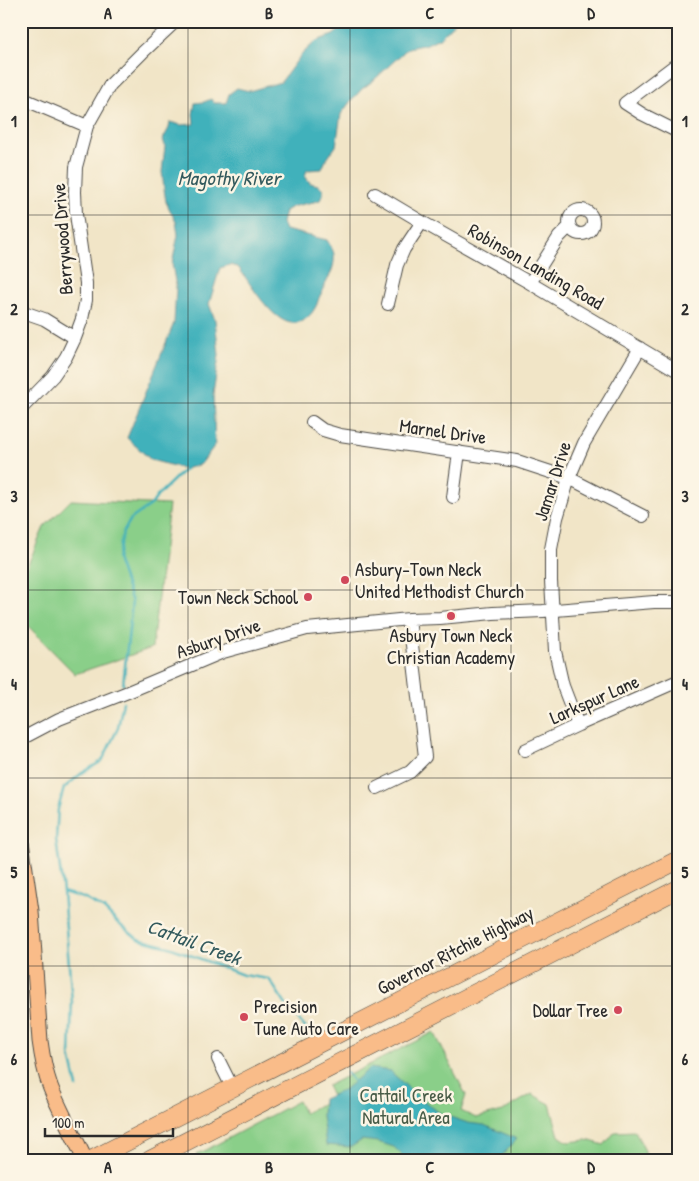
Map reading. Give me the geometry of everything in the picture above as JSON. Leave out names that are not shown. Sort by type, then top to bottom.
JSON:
[{"type":"highway","name":"Governor Ritchie Highway","points":[[91,1160],[678,860]]},
{"type":"highway","points":[[150,1160],[678,889]]},
{"type":"main road","points":[[21,842],[31,911],[40,1041],[44,1064],[56,1099],[86,1160]]},
{"type":"street","name":"Berrywood Drive","points":[[21,409],[52,376],[66,357],[82,318],[86,300],[86,283],[76,214],[75,175],[87,126],[110,85],[176,21]]},
{"type":"street","points":[[678,62],[625,103],[678,132]]},
{"type":"street","points":[[21,98],[87,126]]},
{"type":"street","name":"Robinson Landing Road","points":[[375,194],[678,371]]},
{"type":"street","points":[[388,304],[397,265],[404,249],[422,222]]},
{"type":"street","points":[[530,283],[559,237],[570,226]]},
{"type":"street","points":[[21,311],[44,319],[75,338]]},
{"type":"street","name":"Jamar Drive","points":[[578,725],[563,686],[555,652],[551,581],[552,548],[557,518],[569,478],[584,443],[640,348]]},
{"type":"street","name":"Marnel Drive","points":[[312,422],[323,430],[340,435],[517,461],[569,478],[643,516]]},
{"type":"street","points":[[453,497],[459,452]]},
{"type":"street","name":"Asbury Drive","points":[[21,739],[60,719],[223,652],[307,628],[493,613],[552,611],[654,602],[678,602]]},
{"type":"street","points":[[377,788],[410,772],[425,757],[409,619]]},
{"type":"street","name":"Larkspur Lane","points":[[525,750],[678,682]]},
{"type":"street","points":[[218,1059],[232,1087]]},
{"type":"green space","points":[[71,500],[169,505],[152,648],[75,674],[25,623],[21,606],[21,581],[44,527]]},
{"type":"green space","name":"Cattail Creek Natural Area","points":[[434,1032],[466,1095],[461,1111],[476,1118],[503,1111],[532,1094],[550,1104],[559,1136],[568,1142],[587,1140],[604,1145],[615,1132],[635,1131],[646,1153],[635,1160],[199,1160],[196,1154],[298,1101],[304,1113],[333,1098],[327,1086]]},
{"type":"water","name":"Magothy River","points":[[373,21],[456,21],[441,37],[427,44],[408,48],[350,102],[341,114],[336,146],[322,169],[307,170],[305,176],[310,183],[318,185],[323,189],[320,200],[285,211],[282,223],[285,230],[327,240],[334,254],[332,270],[310,315],[303,321],[287,322],[266,306],[238,267],[230,265],[220,268],[209,304],[215,320],[219,355],[213,395],[215,445],[201,464],[185,469],[151,460],[127,438],[174,323],[176,287],[172,264],[178,235],[176,222],[166,202],[162,172],[165,146],[163,139],[170,122],[181,125],[194,124],[195,103],[211,99],[214,103],[226,103],[229,94],[237,88],[249,91],[281,82],[301,55],[316,41],[333,35],[342,28]]},
{"type":"water","points":[[370,1068],[390,1071],[441,1114],[468,1123],[484,1125],[517,1139],[498,1160],[407,1160],[394,1147],[362,1140],[351,1147],[326,1145],[322,1116],[323,1099],[344,1090]]},
{"type":"waterway","name":"Cattail Creek","points":[[123,685],[132,602],[117,559],[123,532],[131,519],[152,504],[158,495],[185,469]]},
{"type":"waterway","name":"Cattail Creek","points":[[77,1087],[70,1055],[72,1002],[63,892],[56,839],[58,809],[64,788],[82,773],[102,761],[118,728],[123,702]]},
{"type":"waterway","name":"Cattail Creek","points":[[63,892],[83,898],[104,909],[138,939],[169,947],[243,975],[269,979],[286,1005],[308,1031]]},
{"type":"waterway","name":"Cattail Creek","points":[[347,1073],[355,1083]]},
{"type":"place","name":"Asbury-Town Neck United Methodist Church","points":[[345,580]]},
{"type":"place","name":"Town Neck School","points":[[308,597]]},
{"type":"place","name":"Asbury Town Neck Christian Academy","points":[[451,616]]},
{"type":"place","name":"Dollar Tree","points":[[618,1010]]},
{"type":"place","name":"Precision Tune Auto Care","points":[[244,1017]]}]
